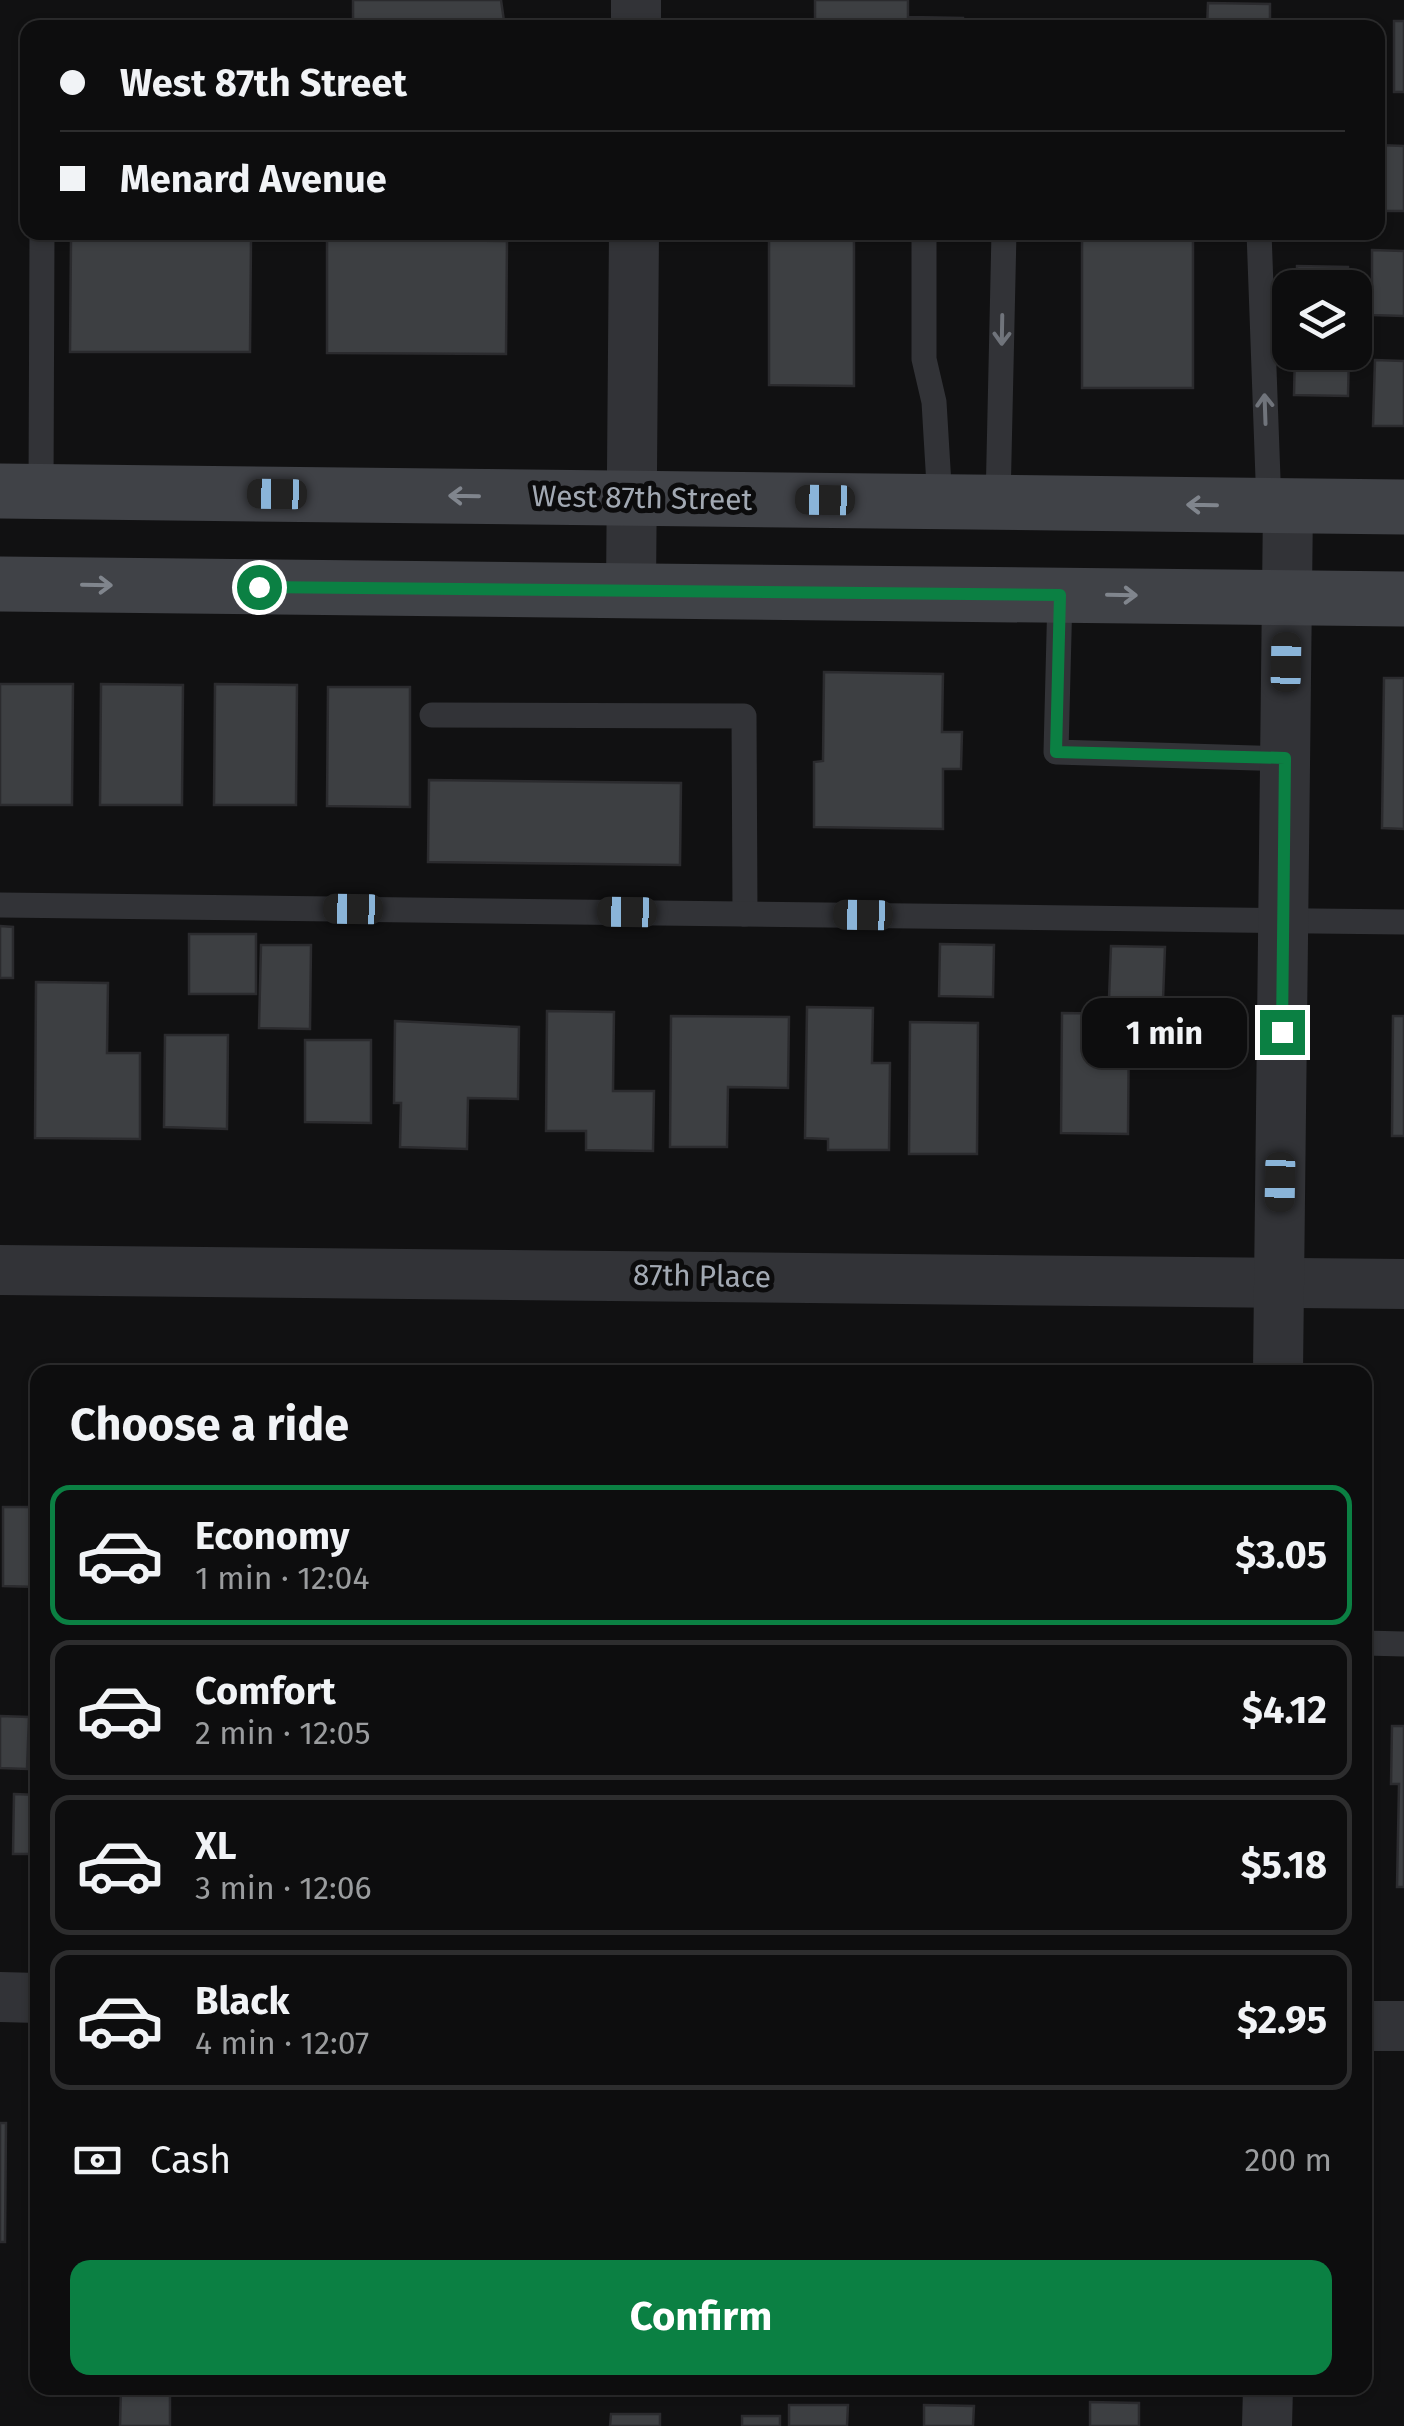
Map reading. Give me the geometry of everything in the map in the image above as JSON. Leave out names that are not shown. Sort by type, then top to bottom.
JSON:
[{"type":"main road","name":"West 87th Street","points":[[20,492],[1404,508]]},
{"type":"main road","points":[[0,584],[1404,600]]},
{"type":"street","points":[[631,590],[634,240]]},
{"type":"street","points":[[1278,506],[1287,597],[1278,1365]]},
{"type":"street","name":"87th Place","points":[[0,1270],[1404,1284]]},
{"type":"street","points":[[0,1997],[30,1998]]},
{"type":"street","points":[[1372,2026],[1404,2026]]},
{"type":"street","points":[[1267,2426],[1268,2395]]},
{"type":"lane","points":[[20,492],[41,240]]},
{"type":"lane","points":[[924,240],[924,359],[934,402],[940,502]]},
{"type":"lane","points":[[998,503],[1004,240]]},
{"type":"lane","points":[[1260,240],[1278,506]]},
{"type":"lane","points":[[1060,595],[1056,752],[1285,758]]},
{"type":"lane","points":[[432,715],[744,716],[745,914]]},
{"type":"lane","points":[[0,904],[1404,922]]},
{"type":"lane","points":[[1372,1643],[1404,1644]]},
{"type":"building","points":[[353,0],[501,0],[504,20],[353,20]]},
{"type":"building","points":[[815,0],[908,0],[908,17],[963,18],[963,20],[815,20]]},
{"type":"building","points":[[1208,3],[1270,4],[1270,20],[1207,20]]},
{"type":"building","points":[[1394,21],[1404,21],[1404,92],[1394,92]]},
{"type":"building","points":[[1385,145],[1404,146],[1404,211],[1385,211]]},
{"type":"building","points":[[71,240],[251,240],[250,352],[70,352]]},
{"type":"building","points":[[327,240],[507,241],[506,354],[327,353]]},
{"type":"building","points":[[769,240],[854,240],[854,386],[769,385]]},
{"type":"building","points":[[1082,240],[1193,240],[1193,388],[1082,388]]},
{"type":"building","points":[[1372,250],[1404,251],[1404,316],[1372,315]]},
{"type":"building","points":[[1297,266],[1348,267],[1348,270],[1297,270]]},
{"type":"building","points":[[1375,360],[1404,361],[1404,426],[1373,426]]},
{"type":"building","points":[[1295,370],[1349,370],[1348,396],[1294,395]]},
{"type":"building","points":[[824,672],[943,674],[942,732],[962,732],[961,769],[943,769],[943,829],[814,827],[814,762],[823,761]]},
{"type":"building","points":[[1384,678],[1404,678],[1404,829],[1382,828]]},
{"type":"building","points":[[0,684],[73,684],[72,805],[0,805]]},
{"type":"building","points":[[101,684],[183,685],[182,805],[100,805]]},
{"type":"building","points":[[215,684],[297,685],[296,805],[214,805]]},
{"type":"building","points":[[328,687],[410,687],[410,807],[327,806]]},
{"type":"building","points":[[429,780],[681,783],[680,865],[428,862]]},
{"type":"building","points":[[0,926],[13,927],[13,978],[0,978]]},
{"type":"building","points":[[189,934],[256,934],[256,994],[189,994]]},
{"type":"building","points":[[940,944],[994,945],[993,997],[939,996]]},
{"type":"building","points":[[261,945],[311,945],[310,1029],[259,1028]]},
{"type":"building","points":[[1111,946],[1165,947],[1163,1000],[1109,999]]},
{"type":"building","points":[[36,982],[108,983],[107,1053],[140,1053],[140,1139],[35,1138]]},
{"type":"building","points":[[807,1007],[873,1008],[872,1063],[890,1063],[889,1150],[828,1150],[828,1139],[805,1138]]},
{"type":"building","points":[[547,1011],[614,1012],[613,1091],[654,1091],[653,1151],[586,1150],[586,1131],[546,1131]]},
{"type":"building","points":[[1062,1013],[1129,1014],[1128,1134],[1061,1133]]},
{"type":"building","points":[[671,1016],[789,1017],[788,1088],[728,1087],[727,1147],[670,1147]]},
{"type":"building","points":[[1393,1016],[1404,1016],[1404,1136],[1392,1136]]},
{"type":"building","points":[[395,1021],[519,1027],[518,1099],[468,1098],[467,1149],[400,1147],[401,1103],[394,1103]]},
{"type":"building","points":[[910,1022],[978,1023],[977,1154],[909,1154]]},
{"type":"building","points":[[165,1035],[228,1035],[227,1129],[164,1127]]},
{"type":"building","points":[[305,1040],[371,1040],[371,1123],[305,1122]]},
{"type":"building","points":[[3,1507],[30,1507],[30,1587],[3,1586]]},
{"type":"building","points":[[0,1716],[29,1717],[27,1769],[0,1768]]},
{"type":"building","points":[[1392,1726],[1404,1726],[1404,1887],[1397,1887],[1399,1784],[1391,1784]]},
{"type":"building","points":[[14,1794],[30,1795],[30,1854],[13,1854]]},
{"type":"building","points":[[0,2123],[6,2123],[5,2242],[0,2242]]},
{"type":"building","points":[[121,2395],[170,2395],[170,2426],[120,2426]]},
{"type":"building","points":[[1090,2402],[1139,2403],[1139,2426],[1090,2426]]},
{"type":"building","points":[[789,2405],[848,2405],[847,2426],[789,2426]]},
{"type":"building","points":[[924,2405],[974,2406],[973,2426],[924,2426]]},
{"type":"building","points":[[611,2414],[660,2414],[660,2426],[610,2426]]},
{"type":"building","points":[[742,2416],[780,2416],[780,2426],[742,2426]]},
{"type":"route","points":[[259,587],[1060,595],[1056,752],[1285,758],[1282,1032]]}]
